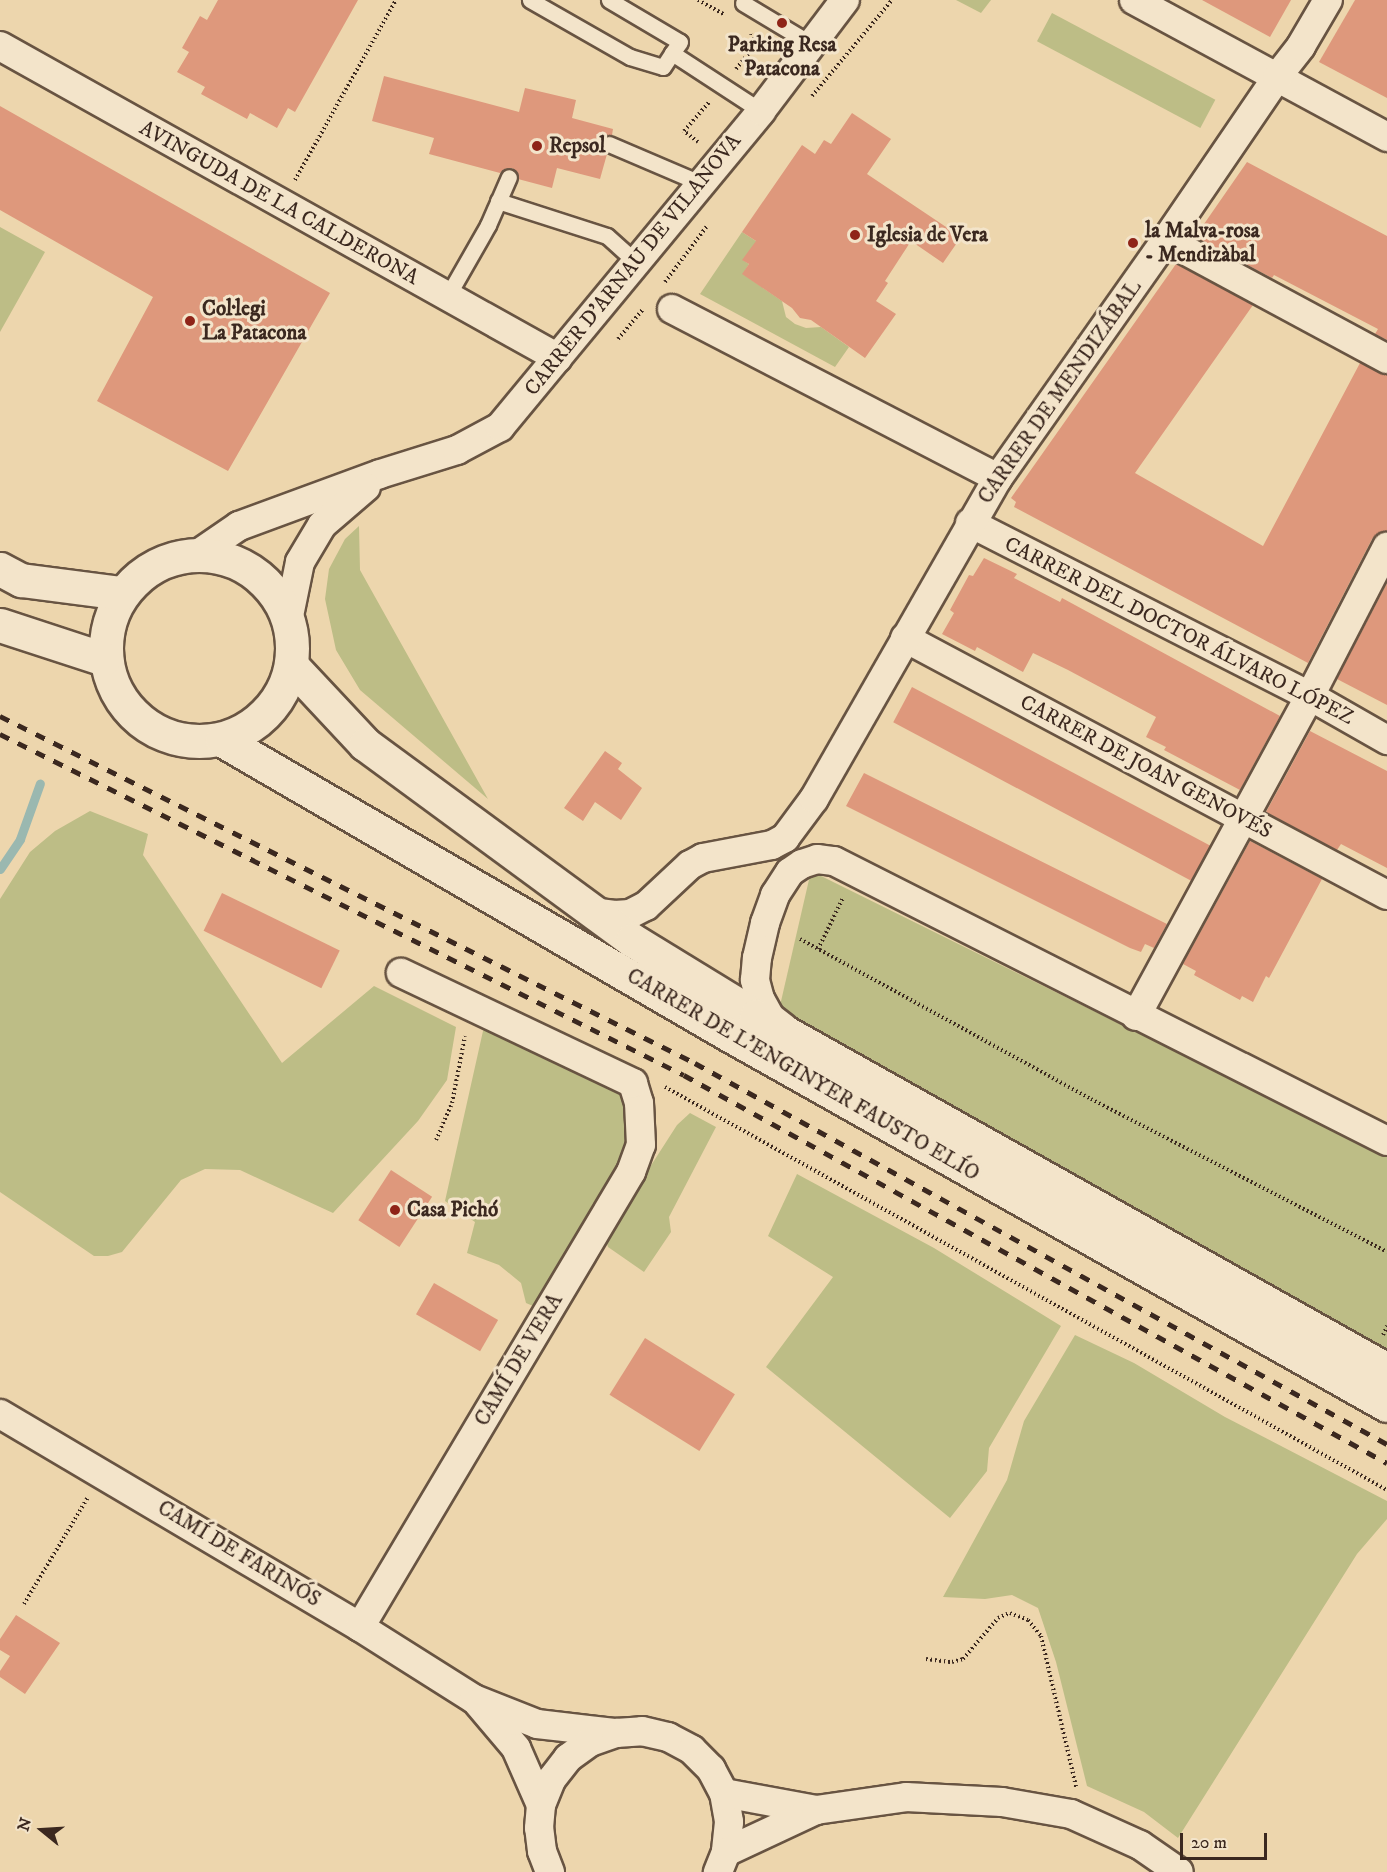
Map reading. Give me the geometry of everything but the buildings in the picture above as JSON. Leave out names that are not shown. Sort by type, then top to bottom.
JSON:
[{"type":"main road","points":[[195,556],[222,560],[246,571],[271,591],[289,616],[294,641],[292,666],[284,692],[268,714],[247,730],[222,740],[192,740],[160,729],[135,710],[117,687],[104,659],[104,636],[110,613],[121,593],[133,579],[149,568],[172,559],[195,556]]},
{"type":"main road","points":[[0,569],[21,580],[121,593]]},
{"type":"main road","points":[[0,625],[104,659]]},
{"type":"main road","name":"CARRER DE L'ENGINYER FAUSTO ELÍO","points":[[292,666],[365,744],[591,912],[688,976],[794,1038],[1387,1370]]},
{"type":"main road","name":"CARRER DE L'ENGINYER FAUSTO ELÍO","points":[[222,740],[728,1034],[1387,1406]]},
{"type":"street","name":"CARRER D'ARNAU DE VILANOVA","points":[[195,556],[239,526],[380,474],[457,450],[500,427],[761,111],[845,0]]},
{"type":"street","points":[[1134,0],[1387,137]]},
{"type":"street","name":"CARRER DE MENDIZÁBAL","points":[[591,912],[630,914],[646,906],[690,865],[703,858],[778,842],[785,838],[814,799],[998,478],[1166,240],[1277,77],[1301,46],[1328,0]]},
{"type":"street","name":"AVINGUDA DE LA CALDERONA","points":[[0,46],[280,205],[558,358]]},
{"type":"street","points":[[1166,240],[1387,359]]},
{"type":"street","points":[[672,309],[998,478]]},
{"type":"street","name":"CARRER D'ARNAU DE VILANOVA","points":[[289,616],[300,562],[322,525],[380,474]]},
{"type":"street","name":"CARRER DEL DOCTOR ÁLVARO LÓPEZ","points":[[970,524],[1310,696],[1387,740]]},
{"type":"street","points":[[1136,1016],[1310,696],[1387,547]]},
{"type":"street","name":"CARRER DE JOAN GENOVÉS","points":[[905,638],[1387,895]]},
{"type":"street","name":"CARRER DE MENDIZÁBAL","points":[[814,799],[811,822],[813,836],[820,850],[845,867]]},
{"type":"street","name":"CARRER DE L'ENGINYER FAUSTO ELÍO","points":[[794,1038],[770,1017],[760,999],[755,980],[756,958],[775,895],[790,872],[802,864],[817,859],[845,867]]},
{"type":"street","points":[[845,867],[1387,1141]]},
{"type":"street","points":[[401,973],[633,1083]]},
{"type":"street","name":"CAMÍ DE VERA","points":[[360,1627],[631,1172],[641,1145],[639,1103],[633,1083]]},
{"type":"street","name":"CAMÍ DE FARINÓS","points":[[0,1414],[360,1627],[474,1699],[537,1724],[615,1733]]},
{"type":"street","name":"CAMÍ DE FARINÓS","points":[[474,1699],[516,1748],[541,1805]]},
{"type":"street","points":[[550,1872],[542,1851],[538,1828],[541,1805],[551,1780],[568,1758],[590,1742],[615,1733],[642,1731],[668,1737],[692,1750],[711,1769],[724,1793],[729,1822],[722,1862]]},
{"type":"street","points":[[724,1793],[816,1810],[906,1797],[1002,1802],[1071,1815],[1140,1845],[1179,1872]]},
{"type":"street","points":[[722,1862],[816,1810]]},
{"type":"lane","points":[[530,0],[630,57],[663,67],[680,42],[609,0]]},
{"type":"lane","points":[[743,3],[813,45]]},
{"type":"lane","points":[[672,53],[761,111]]},
{"type":"lane","points":[[609,144],[700,183]]},
{"type":"lane","points":[[447,297],[488,225],[508,177]]},
{"type":"lane","points":[[498,201],[607,236],[636,262]]},
{"type":"path","points":[[280,205],[396,0]]},
{"type":"path","points":[[818,949],[845,867]]},
{"type":"path","points":[[800,939],[1091,1099],[1387,1252]]},
{"type":"path","points":[[436,1140],[452,1103],[470,1005]]},
{"type":"path","points":[[633,1083],[650,1079],[1387,1490]]},
{"type":"path","points":[[24,1604],[102,1473]]},
{"type":"path","points":[[926,1659],[952,1662],[963,1659],[998,1618],[1010,1613],[1028,1620],[1041,1636],[1076,1789],[1088,1822]]},
{"type":"green space","points":[[956,0],[991,0],[981,13]]},
{"type":"green space","points":[[1052,13],[1215,100],[1200,128],[1037,41]]},
{"type":"green space","points":[[0,227],[45,252],[0,332]]},
{"type":"green space","points":[[742,232],[762,245],[743,260],[749,264],[743,274],[782,301],[786,317],[795,324],[806,328],[821,327],[849,347],[835,367],[700,294]]},
{"type":"green space","points":[[359,526],[360,570],[488,799],[360,690],[336,650],[325,599],[329,569],[345,539]]},
{"type":"green space","points":[[90,811],[148,834],[143,855],[282,1063],[374,986],[456,1027],[447,1080],[418,1121],[333,1213],[240,1170],[205,1169],[181,1180],[122,1252],[108,1256],[94,1256],[0,1192],[0,899],[30,852],[55,831]]},
{"type":"green space","points":[[811,871],[1387,1156],[1387,1351],[779,1010]]},
{"type":"green space","points":[[487,1026],[622,1090],[630,1120],[625,1152],[602,1200],[533,1306],[526,1303],[521,1283],[499,1265],[467,1253],[475,1222],[445,1201],[483,1031]]},
{"type":"green space","points":[[690,1113],[716,1127],[669,1217],[671,1232],[644,1272],[608,1247],[605,1237],[677,1125]]},
{"type":"green space","points":[[797,1174],[934,1248],[1061,1326],[989,1448],[987,1471],[950,1518],[766,1367],[833,1277],[768,1236]]},
{"type":"green space","points":[[1075,1335],[1134,1363],[1225,1417],[1387,1501],[1387,1519],[1357,1554],[1178,1838],[1144,1812],[1087,1786],[1056,1662],[1038,1608],[1012,1595],[985,1599],[943,1597],[1007,1480],[1024,1421]]},
{"type":"waterway","points":[[0,869],[20,839],[40,783]]},
{"type":"railway","points":[[0,716],[695,1063],[1387,1444]]},
{"type":"railway","points":[[0,734],[684,1075],[1387,1463]]},
{"type":"place","name":"Parking Resa Patacona","points":[[782,23]]},
{"type":"place","name":"Repsol","points":[[537,146]]},
{"type":"place","name":"Iglesia de Vera","points":[[855,235]]},
{"type":"place","name":"la Malva-rosa - Mendizàbal","points":[[1133,243]]},
{"type":"place","name":"Col·legi La Patacona","points":[[190,321]]},
{"type":"place","name":"Casa Pichó","points":[[395,1210]]}]
